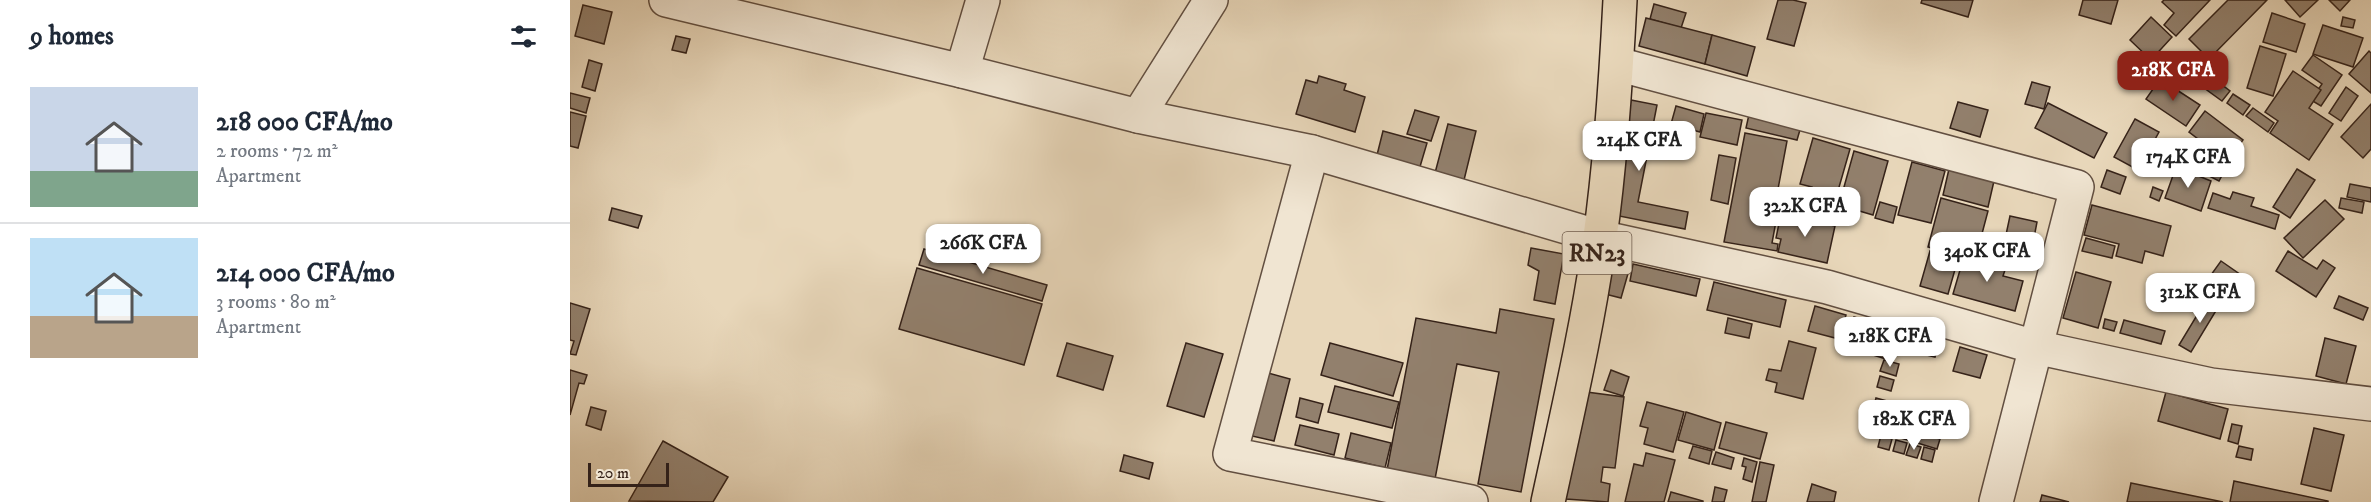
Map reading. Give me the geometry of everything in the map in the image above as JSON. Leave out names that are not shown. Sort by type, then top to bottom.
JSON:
[{"type":"main road","name":"RN23","points":[[1548,502],[1581,347],[1600,237],[1617,64],[1620,0]]},
{"type":"street","points":[[666,0],[1138,116],[1312,152],[1600,237],[1827,287],[2035,347],[2211,385],[2371,404]]},
{"type":"street","points":[[962,71],[983,0]]},
{"type":"street","points":[[1138,116],[1211,0]]},
{"type":"street","points":[[1617,64],[2078,187],[1996,502]]},
{"type":"street","points":[[1312,152],[1230,454],[1471,502]]},
{"type":"building","points":[[1778,0],[1806,3],[1794,46],[1767,39]]},
{"type":"building","points":[[1922,0],[1973,0],[1968,17],[1921,3]]},
{"type":"building","points":[[2083,0],[2118,0],[2111,24],[2079,15]]},
{"type":"building","points":[[2164,0],[2210,0],[2176,36],[2164,25],[2174,13],[2162,2]]},
{"type":"building","points":[[2228,0],[2267,0],[2209,59],[2189,39]]},
{"type":"building","points":[[2285,0],[2318,0],[2300,17]]},
{"type":"building","points":[[2329,0],[2350,0],[2340,11]]},
{"type":"building","points":[[1654,4],[1686,13],[1681,28],[1650,19]]},
{"type":"building","points":[[583,5],[612,12],[604,44],[575,36]]},
{"type":"building","points":[[2272,13],[2305,24],[2296,52],[2263,42]]},
{"type":"building","points":[[2151,17],[2172,37],[2151,60],[2130,40]]},
{"type":"building","points":[[2343,17],[2355,20],[2353,28],[2341,26]]},
{"type":"building","points":[[1646,18],[1712,35],[1705,64],[1639,46]]},
{"type":"building","points":[[2323,25],[2363,38],[2353,67],[2313,54]]},
{"type":"building","points":[[1712,35],[1755,47],[1747,76],[1705,64]]},
{"type":"building","points":[[676,36],[690,39],[686,53],[672,50]]},
{"type":"building","points":[[2260,46],[2286,54],[2273,96],[2247,88]]},
{"type":"building","points":[[2369,51],[2371,53],[2371,93],[2349,74]]},
{"type":"building","points":[[2313,55],[2342,75],[2321,106],[2311,100],[2322,84],[2302,70]]},
{"type":"building","points":[[589,60],[602,64],[595,91],[582,87]]},
{"type":"building","points":[[2197,66],[2230,91],[2222,101],[2189,77]]},
{"type":"building","points":[[2293,71],[2321,90],[2309,108],[2333,124],[2309,160],[2270,133],[2278,121],[2265,112]]},
{"type":"building","points":[[1319,76],[1346,84],[1344,90],[1365,97],[1355,132],[1296,114],[1306,80],[1317,83]]},
{"type":"building","points":[[2160,79],[2200,105],[2186,126],[2146,99]]},
{"type":"building","points":[[2032,82],[2050,87],[2044,109],[2025,104]]},
{"type":"building","points":[[2346,87],[2358,96],[2341,121],[2329,113]]},
{"type":"building","points":[[570,93],[590,98],[586,113],[570,108]]},
{"type":"building","points":[[2233,94],[2250,105],[2243,115],[2227,103]]},
{"type":"building","points":[[1631,100],[1657,105],[1638,202],[1688,212],[1685,229],[1609,214]]},
{"type":"building","points":[[1958,102],[1988,110],[1980,137],[1950,128]]},
{"type":"building","points":[[2048,103],[2107,133],[2094,158],[2035,128]]},
{"type":"building","points":[[2371,104],[2371,149],[2363,158],[2341,137]]},
{"type":"building","points":[[1676,106],[1704,114],[1700,132],[1671,124]]},
{"type":"building","points":[[2253,108],[2274,123],[2268,132],[2246,116]]},
{"type":"building","points":[[1415,110],[1439,117],[1431,141],[1407,134]]},
{"type":"building","points":[[1750,110],[1802,123],[1797,140],[1746,128]]},
{"type":"building","points":[[2205,111],[2243,140],[2227,161],[2189,132]]},
{"type":"building","points":[[570,112],[586,116],[578,148],[570,146]]},
{"type":"building","points":[[1706,113],[1742,120],[1737,145],[1700,137]]},
{"type":"building","points":[[2135,119],[2159,132],[2138,170],[2114,157]]},
{"type":"building","points":[[1448,124],[1476,131],[1464,180],[1435,173]]},
{"type":"building","points":[[1383,131],[1427,143],[1419,170],[1376,159]]},
{"type":"building","points":[[1745,133],[1787,141],[1775,205],[1779,205],[1772,243],[1778,244],[1777,251],[1724,242]]},
{"type":"building","points":[[1813,138],[1850,149],[1829,222],[1804,215],[1812,187],[1800,184]]},
{"type":"building","points":[[1854,151],[1888,161],[1873,215],[1839,205]]},
{"type":"building","points":[[1719,155],[1736,158],[1728,204],[1711,200]]},
{"type":"building","points":[[2211,158],[2227,166],[2219,181],[2203,173]]},
{"type":"building","points":[[1912,162],[1945,171],[1931,223],[1898,215]]},
{"type":"building","points":[[2176,167],[2211,181],[2201,211],[2165,198]]},
{"type":"building","points":[[1949,169],[1994,181],[1988,207],[1943,195]]},
{"type":"building","points":[[2297,169],[2315,180],[2290,218],[2273,207]]},
{"type":"building","points":[[2107,170],[2126,177],[2120,194],[2101,187]]},
{"type":"building","points":[[2350,184],[2371,188],[2371,202],[2347,197]]},
{"type":"building","points":[[2153,187],[2163,191],[2159,201],[2150,197]]},
{"type":"building","points":[[2233,192],[2254,198],[2251,206],[2279,215],[2275,229],[2208,208],[2213,193],[2230,199]]},
{"type":"building","points":[[1941,198],[1988,211],[1979,245],[1954,239],[1951,253],[1928,247]]},
{"type":"building","points":[[2341,198],[2364,202],[2362,213],[2339,208]]},
{"type":"building","points":[[2325,200],[2344,219],[2303,258],[2284,238]]},
{"type":"building","points":[[1880,202],[1897,207],[1893,223],[1875,218]]},
{"type":"building","points":[[2092,205],[2171,226],[2163,256],[2145,251],[2142,263],[2116,256],[2119,244],[2084,235]]},
{"type":"building","points":[[612,208],[642,216],[638,228],[609,220]]},
{"type":"building","points":[[1781,214],[1835,226],[1827,263],[1778,252],[1781,239],[1776,238]]},
{"type":"building","points":[[2010,216],[2037,222],[2029,264],[2001,258]]},
{"type":"building","points":[[2086,238],[2115,246],[2112,258],[2082,251]]},
{"type":"building","points":[[1531,248],[1564,254],[1555,304],[1534,300],[1539,271],[1528,265]]},
{"type":"building","points":[[924,249],[1047,285],[1042,301],[919,265]]},
{"type":"building","points":[[1930,251],[1958,259],[1948,294],[1920,286]]},
{"type":"building","points":[[2288,251],[2317,269],[2323,260],[2335,268],[2316,297],[2276,271]]},
{"type":"building","points":[[1965,253],[2007,264],[2003,276],[2023,281],[2015,311],[1953,294]]},
{"type":"building","points":[[2221,261],[2241,275],[2223,300],[2203,286]]},
{"type":"building","points":[[1605,263],[1629,270],[1621,298],[1597,292]]},
{"type":"building","points":[[1633,264],[1700,279],[1696,296],[1630,281]]},
{"type":"building","points":[[917,268],[1042,304],[1024,365],[899,329]]},
{"type":"building","points":[[2076,272],[2111,282],[2098,328],[2063,318]]},
{"type":"building","points":[[1714,282],[1786,300],[1780,327],[1707,310]]},
{"type":"building","points":[[2339,296],[2368,308],[2363,320],[2334,308]]},
{"type":"building","points":[[2208,297],[2220,304],[2191,352],[2179,345]]},
{"type":"building","points":[[570,303],[590,309],[576,355],[570,354],[574,341],[570,340]]},
{"type":"building","points":[[1815,306],[1846,315],[1839,339],[1808,331]]},
{"type":"building","points":[[1500,309],[1554,319],[1521,492],[1478,484],[1499,372],[1457,364],[1435,479],[1387,470],[1416,318],[1496,333]]},
{"type":"building","points":[[1854,317],[1876,323],[1872,339],[1850,333]]},
{"type":"building","points":[[1728,318],[1752,324],[1749,338],[1725,333]]},
{"type":"building","points":[[2105,319],[2117,322],[2114,331],[2103,328]]},
{"type":"building","points":[[2124,320],[2165,331],[2161,344],[2120,333]]},
{"type":"building","points":[[1881,326],[1908,332],[1904,347],[1889,344],[1886,359],[1873,355]]},
{"type":"building","points":[[1910,335],[1939,342],[1935,357],[1906,350]]},
{"type":"building","points":[[2325,338],[2356,346],[2346,384],[2316,376]]},
{"type":"building","points":[[1789,341],[1816,348],[1803,399],[1775,392],[1777,383],[1766,380],[1769,369],[1781,371]]},
{"type":"building","points":[[1067,343],[1113,356],[1103,390],[1057,376]]},
{"type":"building","points":[[1186,343],[1223,354],[1204,417],[1167,406]]},
{"type":"building","points":[[1330,343],[1403,363],[1393,396],[1321,375]]},
{"type":"building","points":[[1960,347],[1987,355],[1980,378],[1953,371]]},
{"type":"building","points":[[1884,360],[1899,364],[1896,376],[1880,371]]},
{"type":"building","points":[[570,370],[587,375],[584,384],[579,383],[570,415]]},
{"type":"building","points":[[1611,370],[1629,377],[1623,396],[1604,390]]},
{"type":"building","points":[[1268,373],[1290,379],[1274,441],[1252,436]]},
{"type":"building","points":[[1880,376],[1894,380],[1891,391],[1877,387]]},
{"type":"building","points":[[1335,386],[1399,402],[1392,428],[1328,412]]},
{"type":"building","points":[[1579,391],[1624,397],[1615,468],[1603,467],[1601,482],[1610,484],[1608,502],[1566,499]]},
{"type":"building","points":[[2166,392],[2228,409],[2220,439],[2158,421]]},
{"type":"building","points":[[1300,398],[1323,404],[1318,423],[1296,417]]},
{"type":"building","points":[[1876,398],[1891,402],[1886,421],[1871,417]]},
{"type":"building","points":[[1647,402],[1684,412],[1673,452],[1644,444],[1648,428],[1640,426]]},
{"type":"building","points":[[591,407],[606,411],[601,430],[586,425]]},
{"type":"building","points":[[1686,412],[1721,423],[1714,450],[1678,440]]},
{"type":"building","points":[[1726,422],[1767,433],[1760,459],[1719,448]]},
{"type":"building","points":[[1885,423],[1911,430],[1908,440],[1882,433]]},
{"type":"building","points":[[2232,424],[2242,426],[2238,444],[2228,441]]},
{"type":"building","points":[[1300,425],[1339,434],[1334,455],[1295,445]]},
{"type":"building","points":[[2314,428],[2344,435],[2331,491],[2301,484]]},
{"type":"building","points":[[1914,432],[1940,439],[1937,449],[1911,441]]},
{"type":"building","points":[[1351,433],[1391,443],[1385,468],[1345,458]]},
{"type":"building","points":[[1881,435],[1892,439],[1889,450],[1878,447]]},
{"type":"building","points":[[1896,440],[1907,443],[1904,454],[1893,451]]},
{"type":"building","points":[[663,441],[728,477],[713,502],[629,501]]},
{"type":"building","points":[[1910,444],[1921,447],[1917,458],[1906,455]]},
{"type":"building","points":[[1693,446],[1712,451],[1709,464],[1689,458]]},
{"type":"building","points":[[2239,446],[2253,449],[2251,460],[2236,457]]},
{"type":"building","points":[[1924,447],[1935,450],[1932,462],[1921,459]]},
{"type":"building","points":[[1716,452],[1734,458],[1731,469],[1712,464]]},
{"type":"building","points":[[1646,453],[1675,460],[1664,502],[1625,502],[1634,464],[1643,466]]},
{"type":"building","points":[[1124,455],[1153,463],[1149,479],[1120,471]]},
{"type":"building","points":[[1744,458],[1757,462],[1752,482],[1743,479],[1746,467],[1742,466]]},
{"type":"building","points":[[1760,462],[1774,465],[1766,502],[1752,502]]},
{"type":"building","points":[[2234,481],[2328,501],[2328,502],[2230,502]]},
{"type":"building","points":[[2131,483],[2223,502],[2127,502]]},
{"type":"building","points":[[1812,484],[1836,492],[1834,502],[1807,502]]},
{"type":"building","points":[[1715,487],[1727,490],[1724,502],[1712,502]]},
{"type":"building","points":[[1671,492],[1703,501],[1703,502],[1668,502]]},
{"type":"building","points":[[2042,495],[2069,502],[2040,502]]}]
